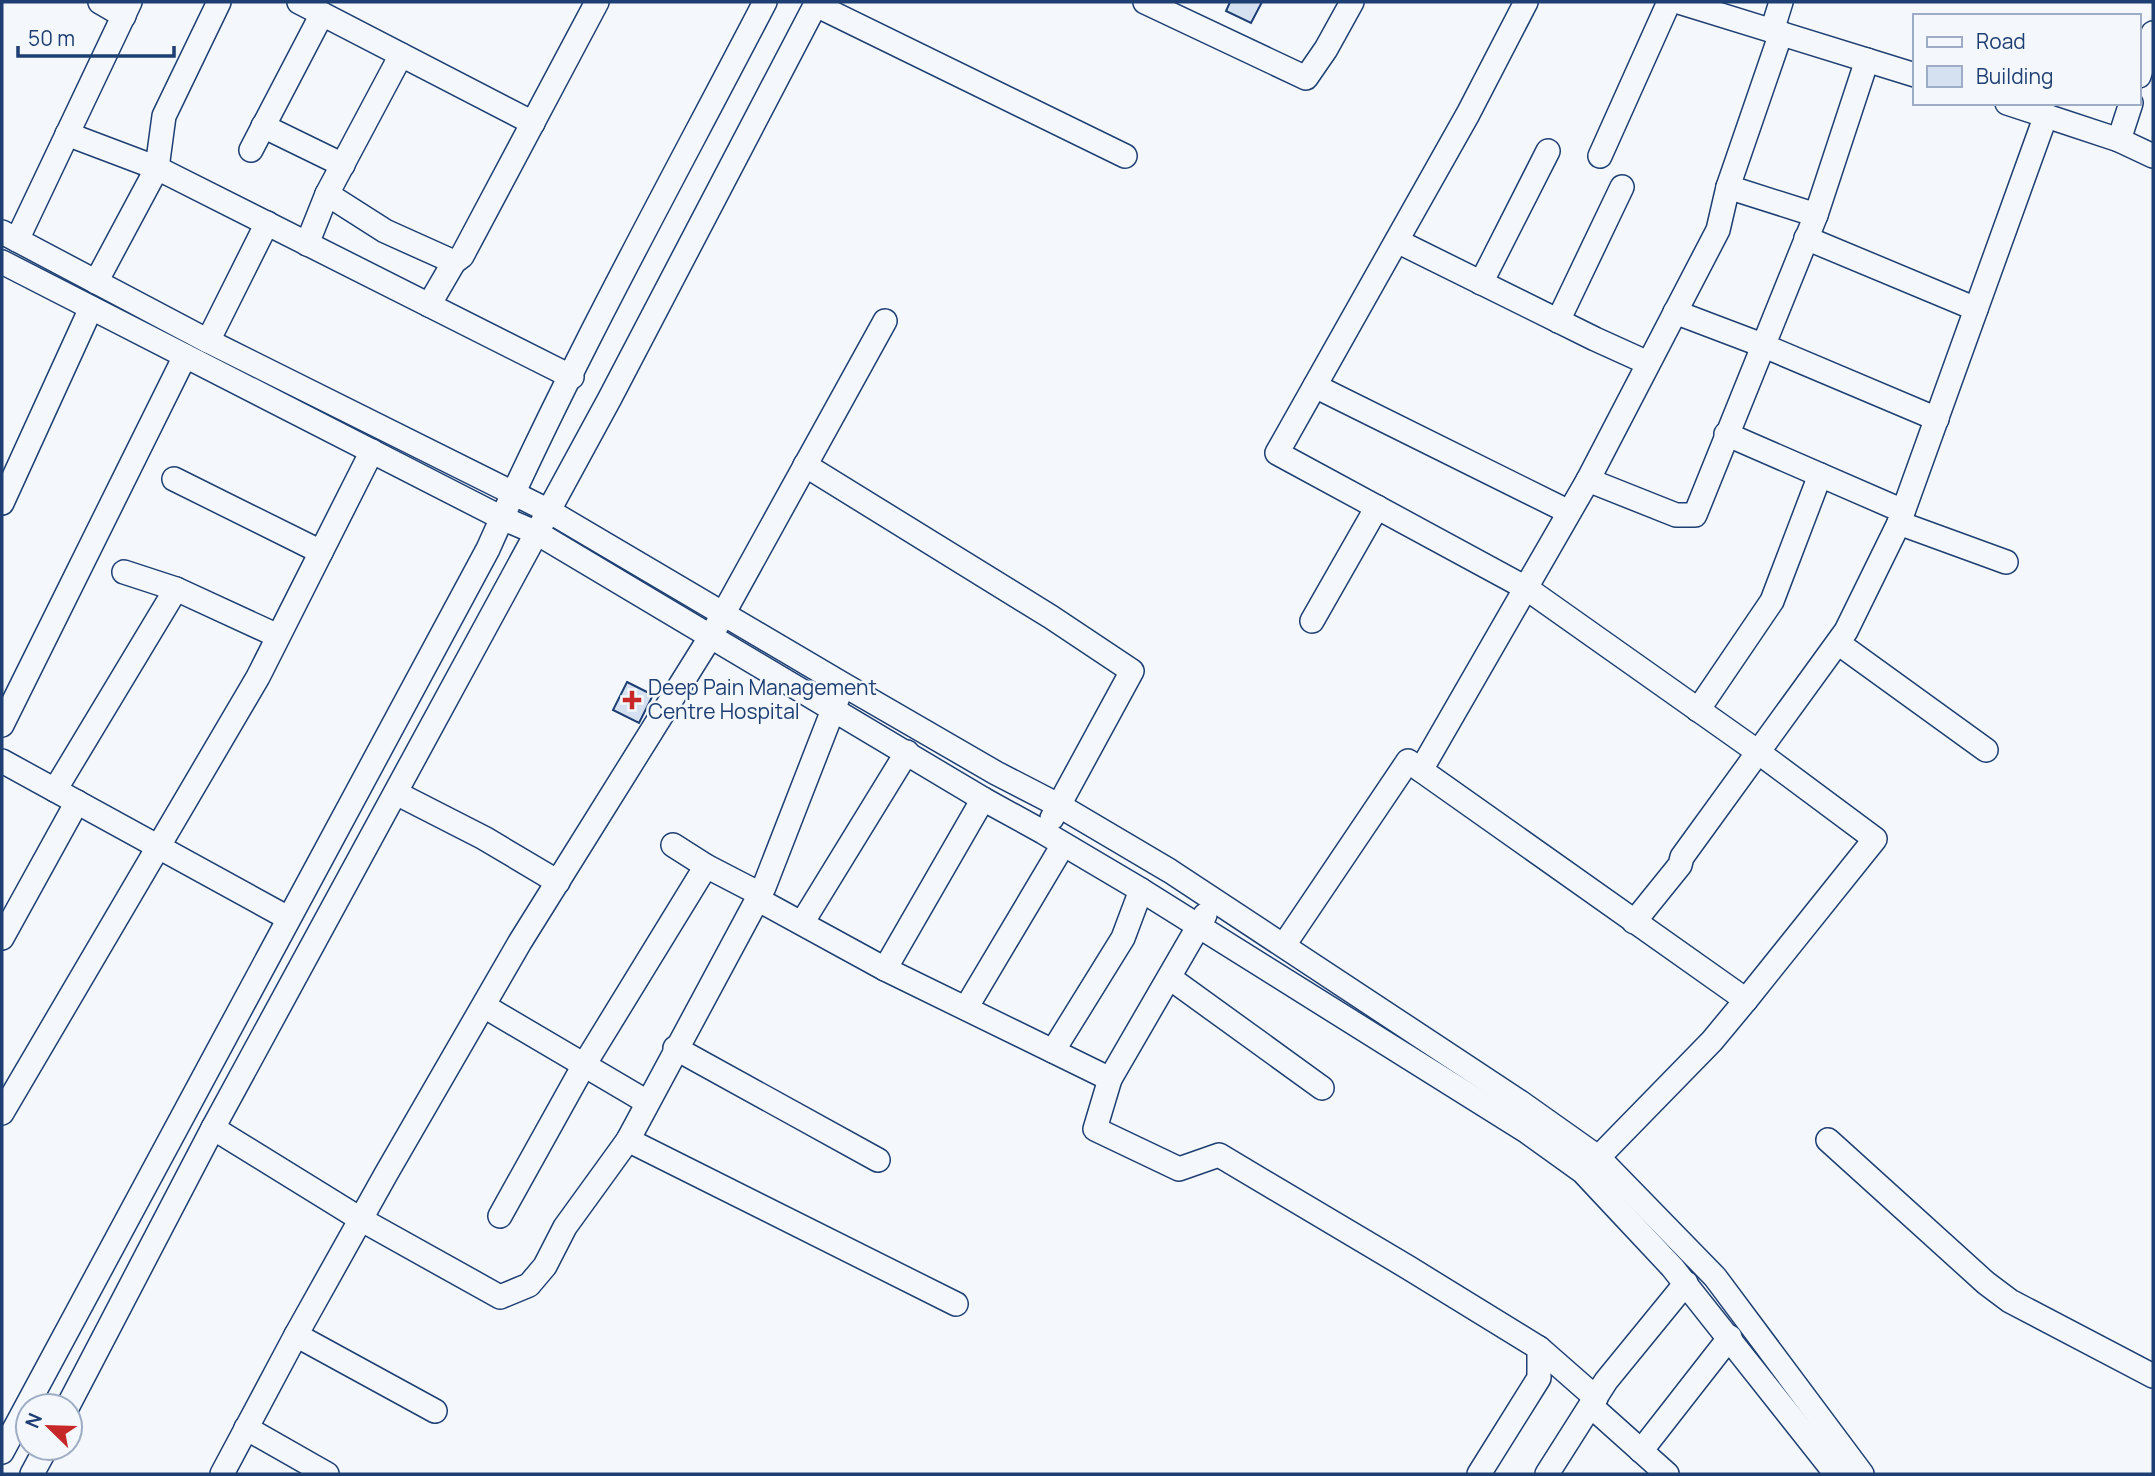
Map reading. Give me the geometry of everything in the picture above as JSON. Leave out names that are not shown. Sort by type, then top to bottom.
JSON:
[{"type":"street","points":[[100,2],[127,9],[67,134],[9,236],[208,341],[549,511],[996,773],[1060,806],[1284,945],[1520,1102],[1715,1277],[1862,1474]]},
{"type":"street","points":[[96,282],[157,168],[164,116],[219,2]]},
{"type":"street","points":[[299,2],[533,123]]},
{"type":"street","points":[[429,305],[454,262],[462,256],[597,2]]},
{"type":"street","points":[[2,1452],[488,549],[512,494],[765,2]]},
{"type":"street","points":[[1145,2],[1307,78],[1352,2]]},
{"type":"street","points":[[1526,2],[1468,114],[1278,453],[1526,588],[1758,752],[1875,839],[1712,1041],[1591,1165]]},
{"type":"street","points":[[1600,156],[1669,2]]},
{"type":"street","points":[[1679,2],[1713,7],[1777,32],[1913,74]]},
{"type":"street","points":[[1421,770],[1588,480],[1718,230],[1728,187],[1777,32],[1781,2]]},
{"type":"street","points":[[75,1392],[213,1128],[549,511],[816,3],[1125,156]]},
{"type":"street","points":[[251,150],[322,14]]},
{"type":"street","points":[[2141,70],[2153,33]]},
{"type":"street","points":[[307,244],[327,194],[401,55]]},
{"type":"street","points":[[1588,480],[1676,516],[1695,514],[1816,215],[1867,60]]},
{"type":"street","points":[[2014,105],[2119,139],[2153,156]]},
{"type":"street","points":[[2119,139],[2130,105]]},
{"type":"street","points":[[1634,922],[1679,865],[1682,857],[1846,631],[1901,517],[2046,115]]},
{"type":"street","points":[[263,126],[343,165]]},
{"type":"street","points":[[67,134],[157,168],[572,377]]},
{"type":"street","points":[[1481,283],[1548,151]]},
{"type":"street","points":[[1558,321],[1622,187]]},
{"type":"street","points":[[1728,187],[1816,215]]},
{"type":"street","points":[[327,194],[385,232],[454,262]]},
{"type":"street","points":[[208,341],[267,223]]},
{"type":"street","points":[[1806,238],[1976,309]]},
{"type":"street","points":[[1397,240],[1648,363]]},
{"type":"street","points":[[2,262],[502,518],[537,533],[1140,890],[1526,1131],[1591,1165],[1836,1474]]},
{"type":"street","points":[[2,503],[90,308]]},
{"type":"street","points":[[1675,312],[1762,345],[1937,419]]},
{"type":"street","points":[[222,1474],[296,1335],[484,1006],[710,636],[885,321]]},
{"type":"street","points":[[2,725],[185,356]]},
{"type":"street","points":[[1315,386],[1569,512]]},
{"type":"street","points":[[1726,434],[1820,475],[1901,517],[2006,562]]},
{"type":"street","points":[[2,1113],[258,677],[372,451]]},
{"type":"street","points":[[805,465],[1051,617],[1132,671],[1060,806],[1043,832]]},
{"type":"street","points":[[1698,710],[1772,601],[1820,475]]},
{"type":"street","points":[[174,479],[321,552]]},
{"type":"street","points":[[1312,621],[1377,507]]},
{"type":"street","points":[[124,572],[176,589],[278,636]]},
{"type":"street","points":[[55,790],[176,589]]},
{"type":"street","points":[[1838,643],[1986,750]]},
{"type":"street","points":[[213,1128],[362,1220],[500,1297],[529,1285],[545,1266],[565,1227],[628,1140],[675,1048],[759,896],[844,685]]},
{"type":"street","points":[[802,923],[907,752]]},
{"type":"street","points":[[2,761],[288,918]]},
{"type":"street","points":[[1284,945],[1408,761],[1746,1000]]},
{"type":"street","points":[[396,793],[484,838],[558,882]]},
{"type":"street","points":[[885,969],[984,799]]},
{"type":"street","points":[[2,938],[77,802]]},
{"type":"street","points":[[673,845],[802,923],[885,969],[1110,1079]]},
{"type":"street","points":[[966,1008],[1063,845]]},
{"type":"street","points":[[500,1216],[584,1065],[706,866]]},
{"type":"street","points":[[1053,1051],[1123,938],[1140,890]]},
{"type":"street","points":[[1213,900],[1110,1079],[1095,1129],[1179,1169],[1219,1155],[1409,1268],[1539,1348],[1667,1474]]},
{"type":"street","points":[[1170,978],[1322,1088]]},
{"type":"street","points":[[484,1006],[648,1102]]},
{"type":"street","points":[[675,1048],[878,1160]]},
{"type":"street","points":[[628,1140],[956,1304]]},
{"type":"street","points":[[1828,1140],[2002,1295],[2153,1376]]},
{"type":"street","points":[[1548,1474],[1606,1381],[1686,1283]]},
{"type":"street","points":[[296,1335],[435,1411]]},
{"type":"street","points":[[1641,1451],[1730,1337]]},
{"type":"street","points":[[1479,1474],[1539,1378],[1539,1348]]},
{"type":"street","points":[[246,1428],[327,1474]]},
{"type":"building","points":[[1230,2],[1262,2],[1251,23],[1226,11]]},
{"type":"building","points":[[627,682],[653,695],[639,723],[613,710]]},
{"type":"place","name":"Deep Pain Management Centre Hospital","points":[[632,700]]}]
